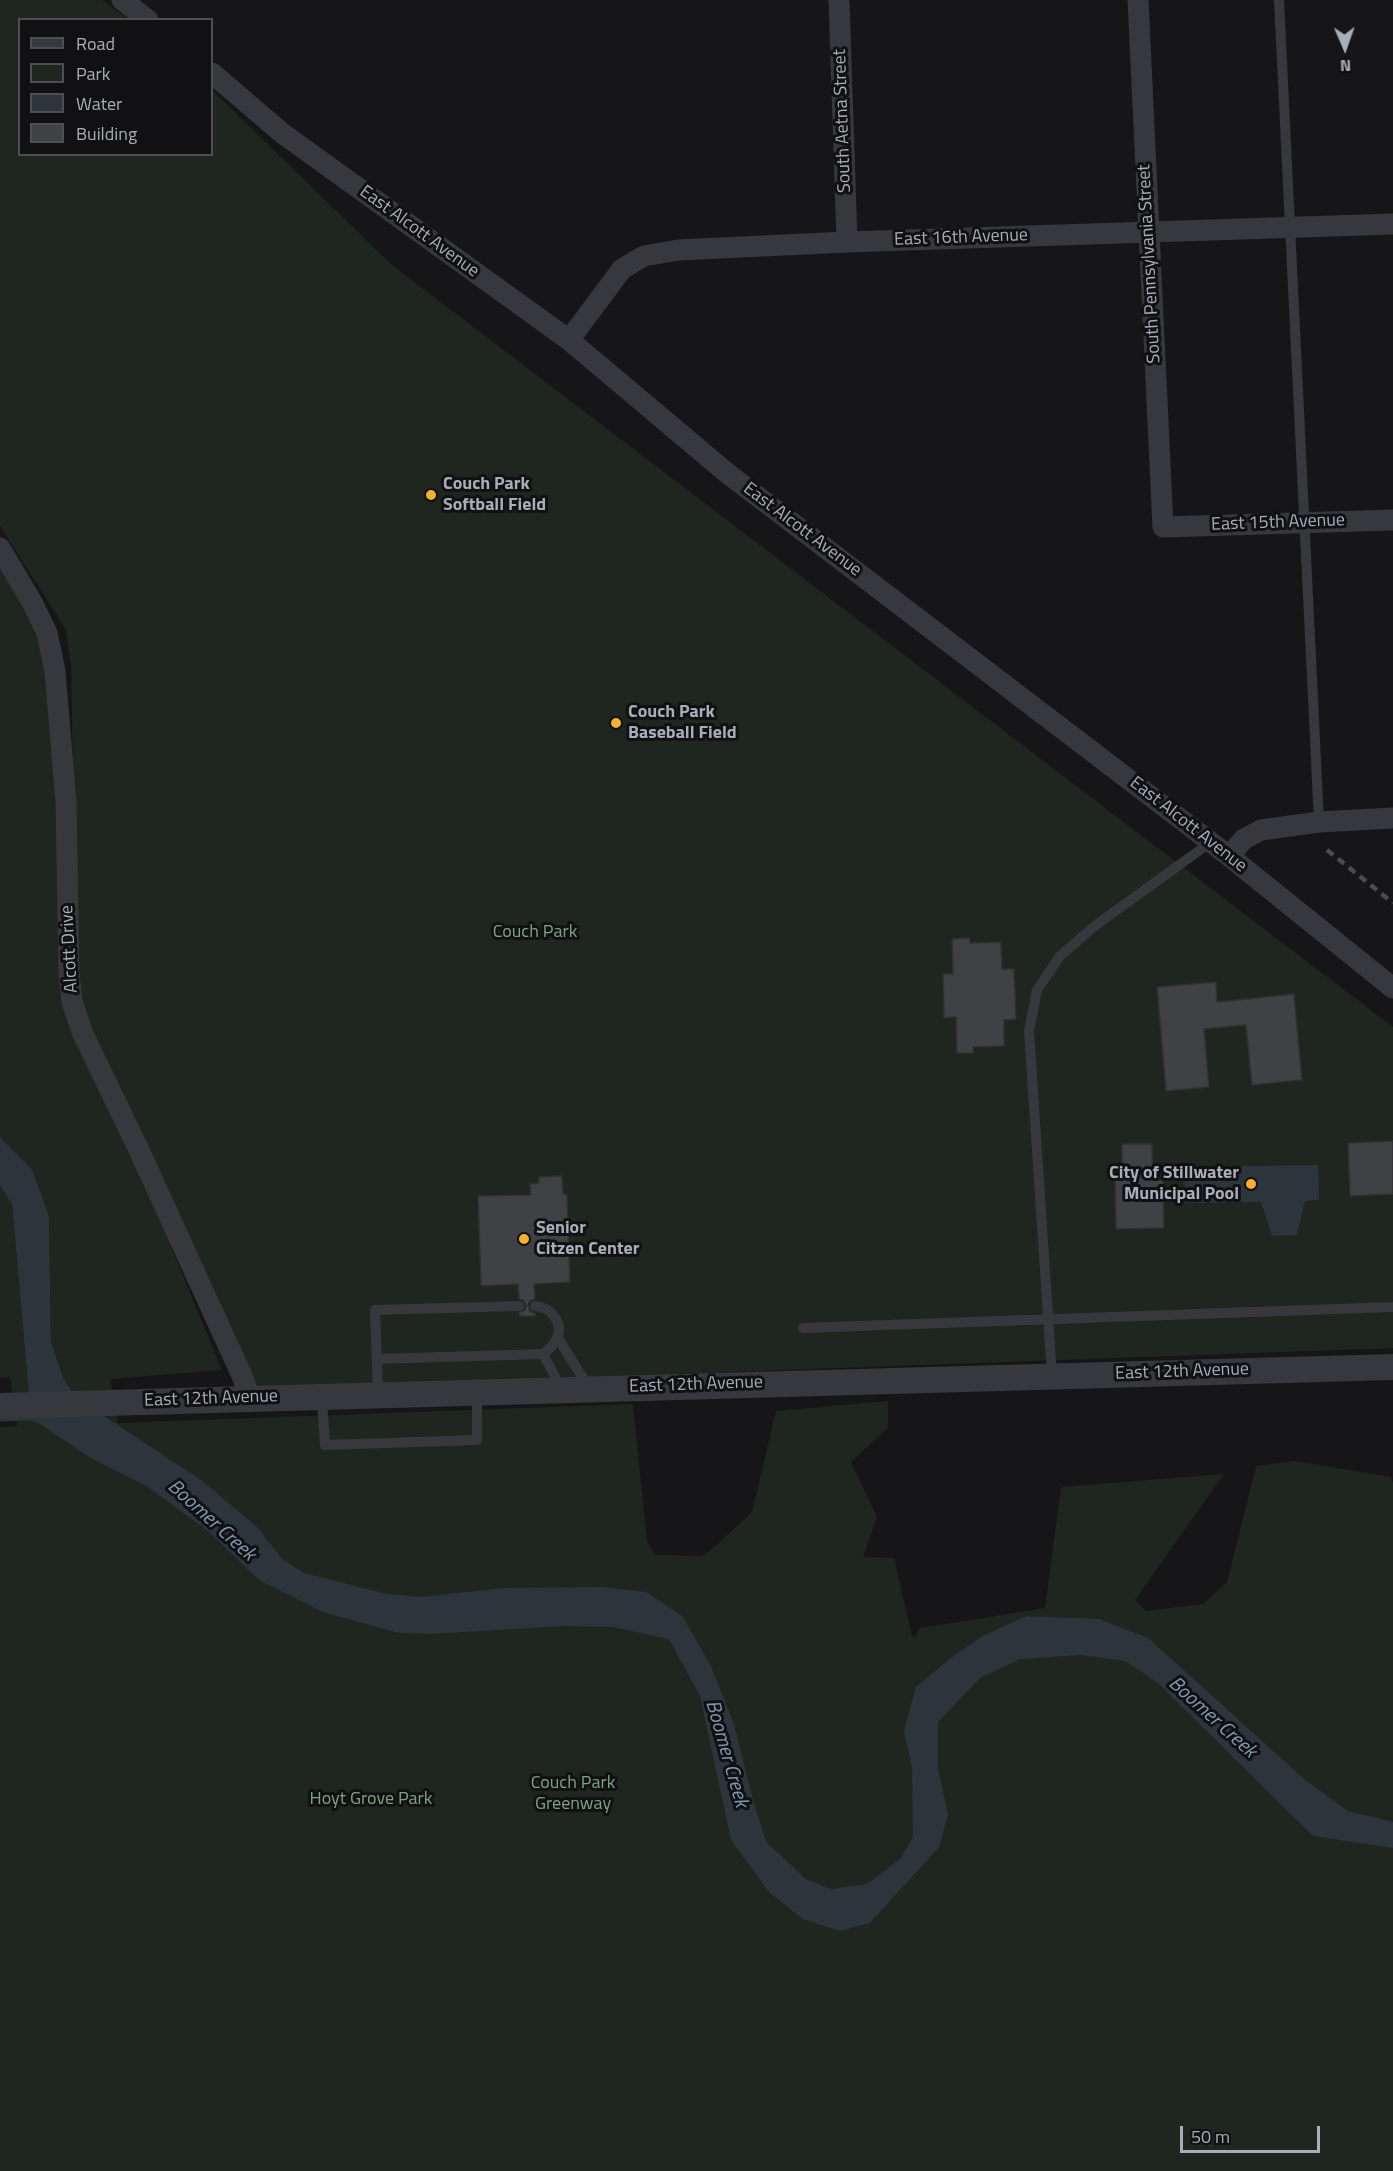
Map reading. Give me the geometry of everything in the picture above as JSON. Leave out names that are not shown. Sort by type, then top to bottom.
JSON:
[{"type":"street","points":[[122,0],[145,18]]},
{"type":"street","name":"South Aetna Street","points":[[839,0],[847,242]]},
{"type":"street","name":"South Pennsylvania Street","points":[[1138,0],[1163,527]]},
{"type":"street","name":"East Alcott Avenue","points":[[213,74],[282,132],[569,340],[727,473],[1211,842],[1393,988]]},
{"type":"street","name":"East 16th Avenue","points":[[569,340],[622,269],[644,256],[678,250],[847,242],[1393,224]]},
{"type":"street","name":"East 15th Avenue","points":[[1163,527],[1393,520]]},
{"type":"street","name":"Alcott Drive","points":[[0,548],[32,602],[47,633],[56,671],[66,802],[69,972],[72,1002],[83,1034],[243,1378],[249,1398]]},
{"type":"street","points":[[1229,856],[1244,839],[1261,830],[1319,822],[1393,818]]},
{"type":"street","name":"East 12th Avenue","points":[[0,1406],[322,1395],[1393,1367]]},
{"type":"lane","points":[[1279,0],[1319,822]]},
{"type":"lane","points":[[1052,1376],[1029,1031],[1037,990],[1060,956],[1096,925],[1211,842]]},
{"type":"lane","points":[[378,1395],[375,1310],[519,1306]]},
{"type":"lane","points":[[535,1306],[546,1307],[553,1314],[559,1327],[558,1338],[589,1388]]},
{"type":"lane","points":[[803,1328],[1393,1307]]},
{"type":"lane","points":[[377,1359],[543,1354],[558,1338]]},
{"type":"lane","points":[[543,1354],[561,1389]]},
{"type":"lane","points":[[322,1395],[325,1445],[337,1445],[477,1440],[477,1391]]},
{"type":"green space","points":[[0,0],[102,0],[127,18],[18,18],[18,156],[213,156],[213,91],[392,265],[1393,1027],[1393,1348],[257,1389],[83,1034],[222,1370],[110,1379],[118,1423],[633,1404],[647,1541],[656,1555],[701,1556],[712,1549],[752,1512],[776,1411],[888,1401],[888,1428],[851,1462],[877,1517],[863,1557],[894,1558],[912,1636],[915,1636],[920,1628],[1045,1608],[1061,1487],[1224,1474],[1135,1600],[1146,1611],[1203,1604],[1227,1582],[1256,1466],[1296,1461],[1391,1477],[1393,1483],[1393,2171],[0,2171],[0,1427],[17,1426],[10,1377],[0,1378],[0,1186],[12,1204],[31,1418],[113,1422],[75,1397],[63,1377],[51,1342],[49,1216],[32,1169],[0,1137],[0,548],[55,671],[76,928],[71,666],[66,630],[0,526]],"holes":[[[1026,1616],[1070,1618],[1008,1625]]]},
{"type":"water","name":"Boomer Creek","points":[[0,1137],[32,1169],[49,1216],[51,1342],[63,1377],[75,1397],[201,1480],[257,1527],[282,1559],[304,1573],[387,1594],[421,1597],[504,1588],[603,1587],[646,1592],[682,1616],[711,1666],[734,1725],[755,1808],[767,1843],[806,1879],[831,1889],[867,1884],[900,1859],[913,1837],[912,1768],[904,1731],[916,1687],[956,1654],[983,1636],[1026,1616],[1099,1619],[1148,1638],[1304,1779],[1348,1811],[1393,1822],[1393,1848],[1313,1836],[1158,1683],[1125,1661],[1080,1655],[1021,1659],[981,1677],[938,1722],[938,1768],[948,1815],[939,1847],[870,1923],[840,1931],[803,1919],[769,1892],[731,1840],[700,1696],[669,1639],[613,1627],[562,1626],[433,1634],[399,1633],[323,1612],[259,1580],[208,1531],[148,1487],[91,1458],[31,1418],[12,1204],[0,1186]]},
{"type":"water","name":"City of Stillwater Municipal Pool","points":[[1318,1165],[1319,1200],[1305,1201],[1297,1235],[1272,1236],[1261,1202],[1185,1203],[1184,1167]]},
{"type":"building","points":[[970,938],[970,943],[1001,942],[1002,969],[1014,969],[1016,1019],[1004,1020],[1004,1046],[973,1047],[973,1053],[957,1053],[956,1017],[944,1018],[943,974],[953,974],[952,939]]},
{"type":"building","points":[[1216,982],[1217,1002],[1294,994],[1302,1080],[1252,1085],[1246,1025],[1204,1029],[1209,1087],[1166,1091],[1157,987]]},
{"type":"building","points":[[1393,1141],[1393,1194],[1350,1196],[1348,1143]]},
{"type":"building","points":[[1122,1144],[1152,1144],[1153,1180],[1163,1180],[1164,1228],[1116,1229],[1115,1180],[1122,1180]]},
{"type":"building","name":"Senior Citzen Center","points":[[562,1176],[563,1194],[567,1194],[570,1282],[534,1284],[535,1299],[528,1305],[535,1316],[520,1316],[519,1313],[525,1310],[526,1305],[523,1300],[519,1299],[518,1284],[481,1286],[478,1196],[531,1195],[530,1184],[539,1183],[539,1177]]},
{"type":"waterway","points":[[0,1419],[31,1418],[37,1420]]},
{"type":"railway","points":[[1327,850],[1393,903]]},
{"type":"place","name":"Couch Park Softball Field","points":[[431,495]]},
{"type":"place","name":"Couch Park Baseball Field","points":[[616,723]]},
{"type":"place","name":"City of Stillwater Municipal Pool","points":[[1251,1184]]},
{"type":"place","name":"Senior Citzen Center","points":[[524,1239]]},
{"type":"park label","name":"Couch Park","points":[[535,933]]},
{"type":"park label","name":"Couch Park Greenway","points":[[573,1794]]},
{"type":"park label","name":"Hoyt Grove Park","points":[[371,1800]]}]
